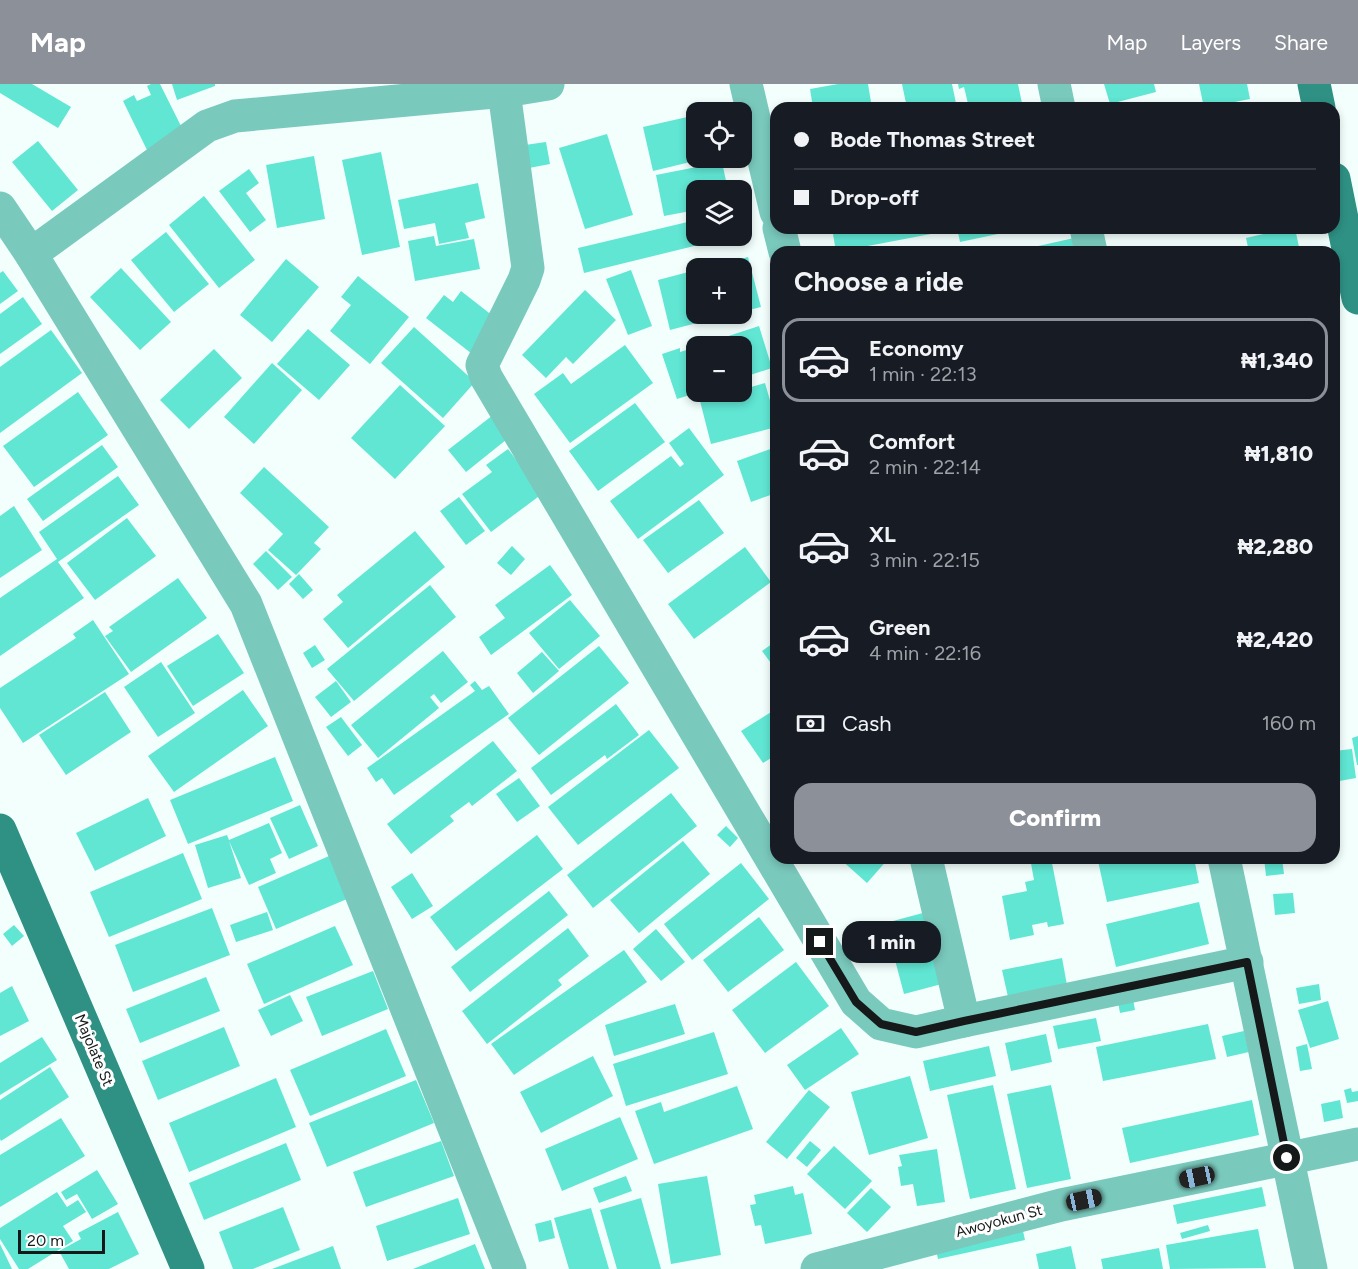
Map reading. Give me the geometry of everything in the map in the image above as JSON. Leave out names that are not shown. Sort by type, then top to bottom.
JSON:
[{"type":"main road","points":[[1314,84],[1318,102]]},
{"type":"main road","points":[[1340,208],[1358,298]]},
{"type":"main road","name":"Majolate St","points":[[0,830],[188,1269]]},
{"type":"street","points":[[31,254],[207,126],[235,116],[548,84]]},
{"type":"street","points":[[746,84],[770,186]]},
{"type":"street","points":[[1054,84],[1058,102]]},
{"type":"street","points":[[504,88],[528,268],[482,365],[486,377],[770,857]]},
{"type":"street","points":[[0,208],[31,254],[246,604],[510,1269]]},
{"type":"street","points":[[774,864],[856,1002],[881,1024],[916,1032],[1247,962]]},
{"type":"street","points":[[927,864],[964,1021]]},
{"type":"street","points":[[1225,864],[1311,1269]]},
{"type":"street","name":"Awoyokun St","points":[[818,1269],[1061,1205],[1358,1144]]},
{"type":"building","points":[[0,84],[32,84],[71,107],[58,128],[0,93]]},
{"type":"building","points":[[160,84],[184,132],[147,150],[123,101],[134,95],[137,101],[151,95],[147,86]]},
{"type":"building","points":[[172,84],[215,84],[215,86],[177,100]]},
{"type":"building","points":[[838,84],[868,84],[871,102],[812,102],[810,89]]},
{"type":"building","points":[[902,84],[952,84],[956,102],[906,102]]},
{"type":"building","points":[[958,84],[1018,84],[1022,102],[968,102],[964,87],[959,89]]},
{"type":"building","points":[[1104,84],[1154,84],[1156,92],[1109,102]]},
{"type":"building","points":[[1199,84],[1247,84],[1250,99],[1235,102],[1203,102]]},
{"type":"building","points":[[686,117],[686,163],[653,171],[643,127]]},
{"type":"building","points":[[607,134],[633,215],[585,229],[559,148]]},
{"type":"building","points":[[38,141],[78,190],[52,211],[12,162]]},
{"type":"building","points":[[546,142],[550,164],[529,168],[525,145]]},
{"type":"building","points":[[381,152],[400,247],[362,255],[342,160]]},
{"type":"building","points":[[314,156],[325,219],[277,228],[266,165]]},
{"type":"building","points":[[692,168],[723,168],[726,180],[686,180],[686,212],[664,216],[656,175]]},
{"type":"building","points":[[249,169],[259,183],[246,193],[266,220],[250,232],[219,191]]},
{"type":"building","points":[[478,183],[485,218],[465,223],[469,238],[439,244],[435,223],[404,229],[398,200]]},
{"type":"building","points":[[204,196],[255,260],[219,288],[169,225]]},
{"type":"building","points":[[686,222],[686,246],[694,246],[584,273],[578,248]]},
{"type":"building","points":[[166,232],[209,284],[174,312],[131,260]]},
{"type":"building","points":[[833,234],[931,234],[868,246],[835,246]]},
{"type":"building","points":[[958,234],[998,234],[960,242]]},
{"type":"building","points":[[1264,234],[1296,234],[1299,246],[1248,246],[1246,238]]},
{"type":"building","points":[[434,236],[436,246],[474,239],[480,269],[415,281],[408,241]]},
{"type":"building","points":[[1074,238],[1076,246],[1038,246]]},
{"type":"building","points":[[286,259],[319,287],[272,342],[240,315]]},
{"type":"building","points":[[121,268],[171,322],[140,350],[90,297]]},
{"type":"building","points":[[631,270],[652,326],[628,335],[606,279]]},
{"type":"building","points":[[3,271],[18,291],[0,304],[0,273]]},
{"type":"building","points":[[752,272],[761,307],[752,309]]},
{"type":"building","points":[[686,273],[686,324],[693,324],[670,330],[658,280]]},
{"type":"building","points":[[358,276],[409,317],[370,364],[330,331],[351,305],[341,297]]},
{"type":"building","points":[[585,290],[616,320],[573,364],[566,357],[546,378],[522,355]]},
{"type":"building","points":[[461,291],[502,323],[476,357],[426,318],[444,295],[453,302]]},
{"type":"building","points":[[23,297],[42,324],[0,354],[0,314]]},
{"type":"building","points":[[759,326],[770,369],[752,374],[752,336],[728,336]]},
{"type":"building","points":[[414,327],[475,382],[443,418],[381,363]]},
{"type":"building","points":[[308,329],[350,365],[319,400],[277,364]]},
{"type":"building","points":[[51,330],[82,373],[0,433],[0,367]]},
{"type":"building","points":[[625,345],[653,383],[570,443],[534,394],[563,373],[571,384]]},
{"type":"building","points":[[680,348],[680,352],[686,350],[686,396],[677,399],[662,354]]},
{"type":"building","points":[[214,349],[242,378],[189,429],[160,400]]},
{"type":"building","points":[[272,363],[302,390],[254,444],[224,417]]},
{"type":"building","points":[[765,383],[770,400],[770,429],[711,444],[700,402],[752,402],[752,387]]},
{"type":"building","points":[[400,385],[445,426],[395,479],[351,438]]},
{"type":"building","points":[[78,392],[108,435],[34,487],[3,446]]},
{"type":"building","points":[[635,403],[665,442],[598,491],[569,451]]},
{"type":"building","points":[[493,415],[511,436],[466,472],[448,450]]},
{"type":"building","points":[[689,428],[724,475],[638,539],[610,501],[671,456],[680,467],[684,464],[669,443]]},
{"type":"building","points":[[102,445],[118,467],[43,521],[27,499]]},
{"type":"building","points":[[508,449],[542,494],[491,532],[462,494],[492,472],[486,465]]},
{"type":"building","points":[[770,449],[770,495],[751,502],[737,461]]},
{"type":"building","points":[[264,467],[329,527],[314,543],[321,549],[296,575],[268,550],[283,534],[240,493]]},
{"type":"building","points":[[118,476],[139,505],[58,562],[84,598],[0,656],[0,598],[57,559],[39,532]]},
{"type":"building","points":[[459,497],[485,531],[466,545],[440,511]]},
{"type":"building","points":[[699,500],[724,533],[668,573],[643,540]]},
{"type":"building","points":[[14,506],[42,550],[0,578],[0,516]]},
{"type":"building","points":[[127,518],[156,556],[95,600],[67,563]]},
{"type":"building","points":[[415,531],[445,567],[348,648],[323,619],[343,602],[337,595]]},
{"type":"building","points":[[512,546],[525,559],[511,575],[497,563]]},
{"type":"building","points":[[745,547],[770,581],[694,639],[668,604]]},
{"type":"building","points":[[266,551],[292,577],[278,590],[253,564]]},
{"type":"building","points":[[550,565],[572,595],[491,655],[479,637],[505,618],[495,605]]},
{"type":"building","points":[[299,574],[313,590],[303,599],[289,584]]},
{"type":"building","points":[[178,578],[207,618],[131,672],[105,636],[113,631],[109,627]]},
{"type":"building","points":[[430,585],[456,617],[354,701],[327,669]]},
{"type":"building","points":[[570,600],[600,636],[559,669],[529,633]]},
{"type":"building","points":[[93,620],[129,674],[23,743],[0,708],[0,688],[76,638],[73,634]]},
{"type":"building","points":[[218,634],[244,673],[193,706],[167,666]]},
{"type":"building","points":[[315,645],[325,660],[312,668],[303,653]]},
{"type":"building","points":[[770,645],[770,662],[762,651]]},
{"type":"building","points":[[599,646],[629,683],[539,755],[508,718]]},
{"type":"building","points":[[443,651],[468,682],[441,703],[434,694],[430,697],[439,708],[378,758],[351,725]]},
{"type":"building","points":[[542,652],[559,671],[533,693],[517,673]]},
{"type":"building","points":[[161,662],[195,713],[158,737],[124,687]]},
{"type":"building","points":[[336,681],[351,702],[331,717],[315,697]]},
{"type":"building","points":[[475,681],[482,690],[489,686],[509,714],[394,795],[382,778],[376,782],[367,768],[475,691],[470,685]]},
{"type":"building","points":[[243,690],[268,726],[174,792],[148,756]]},
{"type":"building","points":[[105,692],[131,732],[66,775],[39,735]]},
{"type":"building","points":[[616,704],[639,735],[607,759],[605,755],[551,795],[531,768]]},
{"type":"building","points":[[770,713],[770,759],[763,763],[741,731]]},
{"type":"building","points":[[341,717],[362,745],[348,756],[326,727]]},
{"type":"building","points":[[649,730],[679,768],[578,845],[548,807]]},
{"type":"building","points":[[1358,736],[1358,765],[1357,765],[1352,738]]},
{"type":"building","points":[[493,741],[517,771],[472,806],[469,802],[450,816],[454,821],[411,854],[387,824]]},
{"type":"building","points":[[1352,749],[1356,778],[1340,781],[1340,750]]},
{"type":"building","points":[[275,757],[293,801],[188,844],[170,800]]},
{"type":"building","points":[[519,778],[540,806],[517,822],[496,794]]},
{"type":"building","points":[[671,793],[697,826],[593,908],[567,875]]},
{"type":"building","points":[[148,798],[166,836],[95,871],[76,833]]},
{"type":"building","points":[[300,805],[318,846],[289,859],[270,818]]},
{"type":"building","points":[[269,823],[282,853],[270,859],[276,873],[249,885],[229,841],[241,878],[208,888],[195,845],[227,835],[229,840]]},
{"type":"building","points":[[726,826],[738,838],[730,847],[717,835]]},
{"type":"building","points":[[537,835],[563,869],[456,951],[430,917]]},
{"type":"building","points":[[683,841],[710,874],[639,933],[610,900]]},
{"type":"building","points":[[183,853],[202,899],[109,937],[90,892]]},
{"type":"building","points":[[329,856],[347,899],[276,929],[258,887]]},
{"type":"building","points":[[741,863],[769,899],[692,960],[664,924]]},
{"type":"building","points":[[846,864],[884,864],[867,883]]},
{"type":"building","points":[[1031,864],[1052,864],[1064,924],[1048,927],[1047,922],[1032,925],[1034,935],[1010,940],[1002,896],[1027,891],[1025,882],[1034,880]]},
{"type":"building","points":[[1099,864],[1195,864],[1199,883],[1107,902]]},
{"type":"building","points":[[1265,864],[1283,864],[1284,874],[1266,876]]},
{"type":"building","points":[[412,873],[433,906],[412,919],[391,887]]},
{"type":"building","points":[[549,891],[568,915],[470,992],[451,967]]},
{"type":"building","points":[[1293,893],[1295,913],[1275,915],[1273,894]]},
{"type":"building","points":[[1199,902],[1209,944],[1116,967],[1106,924]]},
{"type":"building","points":[[212,908],[230,955],[133,992],[115,945]]},
{"type":"building","points":[[934,910],[953,981],[904,994],[895,960],[903,958],[893,921]]},
{"type":"building","points":[[267,912],[273,930],[236,942],[230,925]]},
{"type":"building","points":[[759,917],[784,950],[728,992],[703,960]]},
{"type":"building","points":[[14,925],[24,936],[12,946],[3,934]]},
{"type":"building","points":[[335,926],[353,965],[264,1004],[247,964]]},
{"type":"building","points":[[568,928],[589,956],[558,980],[562,985],[487,1044],[462,1011]]},
{"type":"building","points":[[656,929],[685,962],[661,981],[633,949]]},
{"type":"building","points":[[624,950],[647,982],[514,1075],[491,1044]]},
{"type":"building","points":[[1062,958],[1067,985],[1008,997],[1002,970]]},
{"type":"building","points":[[796,962],[829,1006],[765,1053],[732,1010]]},
{"type":"building","points":[[373,971],[388,1009],[322,1036],[306,997]]},
{"type":"building","points":[[206,977],[220,1011],[140,1043],[126,1009]]},
{"type":"building","points":[[1319,984],[1321,1000],[1299,1004],[1296,988]]},
{"type":"building","points":[[12,986],[29,1021],[0,1036],[0,993]]},
{"type":"building","points":[[290,995],[303,1021],[271,1036],[258,1010]]},
{"type":"building","points":[[1133,999],[1135,1010],[1120,1013],[1118,1002]]},
{"type":"building","points":[[1328,1001],[1339,1039],[1310,1048],[1298,1010]]},
{"type":"building","points":[[675,1004],[685,1034],[614,1056],[605,1025]]},
{"type":"building","points":[[1096,1018],[1101,1041],[1058,1049],[1053,1026]]},
{"type":"building","points":[[1208,1024],[1216,1059],[1103,1081],[1096,1047]]},
{"type":"building","points":[[224,1027],[240,1066],[158,1100],[142,1061]]},
{"type":"building","points":[[841,1028],[859,1054],[805,1090],[787,1065]]},
{"type":"building","points":[[386,1029],[406,1076],[310,1116],[290,1070]]},
{"type":"building","points":[[1244,1031],[1249,1052],[1227,1057],[1222,1036]]},
{"type":"building","points":[[714,1032],[728,1074],[626,1106],[613,1064]]},
{"type":"building","points":[[1046,1034],[1052,1062],[1011,1071],[1005,1043]]},
{"type":"building","points":[[42,1037],[57,1060],[0,1095],[0,1063]]},
{"type":"building","points":[[1307,1044],[1312,1069],[1300,1071],[1296,1047]]},
{"type":"building","points":[[989,1046],[996,1076],[930,1091],[923,1061]]},
{"type":"building","points":[[593,1056],[613,1096],[541,1133],[520,1092]]},
{"type":"building","points":[[50,1067],[69,1097],[1,1141],[0,1100]]},
{"type":"building","points":[[910,1076],[928,1138],[869,1155],[851,1092]]},
{"type":"building","points":[[276,1078],[296,1127],[189,1172],[169,1123]]},
{"type":"building","points":[[416,1080],[434,1123],[327,1167],[309,1123]]},
{"type":"building","points":[[993,1085],[1016,1189],[970,1199],[947,1095]]},
{"type":"building","points":[[1051,1085],[1071,1179],[1027,1188],[1007,1094]]},
{"type":"building","points":[[737,1086],[753,1129],[654,1164],[635,1111],[661,1102],[664,1112]]},
{"type":"building","points":[[1351,1088],[1352,1092],[1358,1091],[1358,1101],[1347,1103],[1344,1090]]},
{"type":"building","points":[[809,1090],[830,1107],[787,1159],[766,1142]]},
{"type":"building","points":[[1252,1100],[1259,1135],[1130,1163],[1122,1128]]},
{"type":"building","points":[[1340,1100],[1343,1118],[1324,1122],[1321,1104]]},
{"type":"building","points":[[620,1117],[638,1159],[562,1191],[545,1149]]},
{"type":"building","points":[[61,1118],[85,1156],[0,1207],[0,1155]]},
{"type":"building","points":[[441,1141],[454,1176],[366,1207],[353,1172]]},
{"type":"building","points":[[810,1141],[821,1150],[807,1167],[796,1158]]},
{"type":"building","points":[[286,1143],[301,1180],[204,1220],[189,1183]]},
{"type":"building","points":[[834,1146],[872,1181],[845,1209],[807,1174]]},
{"type":"building","points":[[937,1149],[945,1202],[917,1206],[913,1184],[901,1186],[898,1167],[902,1166],[899,1155]]},
{"type":"building","points":[[97,1170],[118,1204],[92,1219],[77,1194],[66,1200],[61,1192]]},
{"type":"building","points":[[626,1176],[632,1191],[599,1203],[593,1188]]},
{"type":"building","points":[[707,1176],[721,1255],[671,1264],[658,1184]]},
{"type":"building","points":[[793,1186],[795,1195],[803,1193],[812,1234],[765,1244],[761,1225],[755,1226],[750,1205],[756,1204],[754,1195]]},
{"type":"building","points":[[1262,1187],[1266,1206],[1177,1224],[1173,1205]]},
{"type":"building","points":[[871,1188],[891,1207],[867,1232],[847,1213]]},
{"type":"building","points":[[57,1192],[67,1207],[78,1200],[86,1212],[63,1226],[73,1241],[28,1269],[19,1269],[0,1239],[0,1228]]},
{"type":"building","points":[[458,1198],[470,1234],[387,1261],[376,1226]]},
{"type":"building","points":[[641,1198],[661,1269],[617,1269],[600,1210]]},
{"type":"building","points":[[283,1207],[300,1250],[253,1269],[233,1269],[219,1232]]},
{"type":"building","points":[[591,1208],[609,1269],[569,1269],[554,1218]]},
{"type":"building","points":[[118,1212],[139,1254],[109,1269],[69,1269],[59,1251],[81,1239],[78,1233]]},
{"type":"building","points":[[551,1220],[555,1238],[539,1242],[535,1224]]},
{"type":"building","points":[[1208,1225],[1210,1231],[1182,1239],[1180,1233]]},
{"type":"building","points":[[1258,1229],[1266,1268],[1170,1269],[1166,1245]]},
{"type":"building","points":[[1023,1231],[1025,1240],[938,1259],[936,1250]]},
{"type":"building","points":[[0,1244],[12,1269],[0,1269]]},
{"type":"building","points":[[475,1244],[485,1269],[413,1269]]},
{"type":"building","points":[[333,1246],[341,1269],[272,1269]]},
{"type":"building","points":[[1071,1246],[1076,1269],[1039,1269],[1036,1254]]},
{"type":"building","points":[[1159,1248],[1163,1269],[1103,1269],[1101,1259]]},
{"type":"route","points":[[820,942],[856,1002],[881,1024],[916,1032],[1247,962],[1287,1158]]}]
